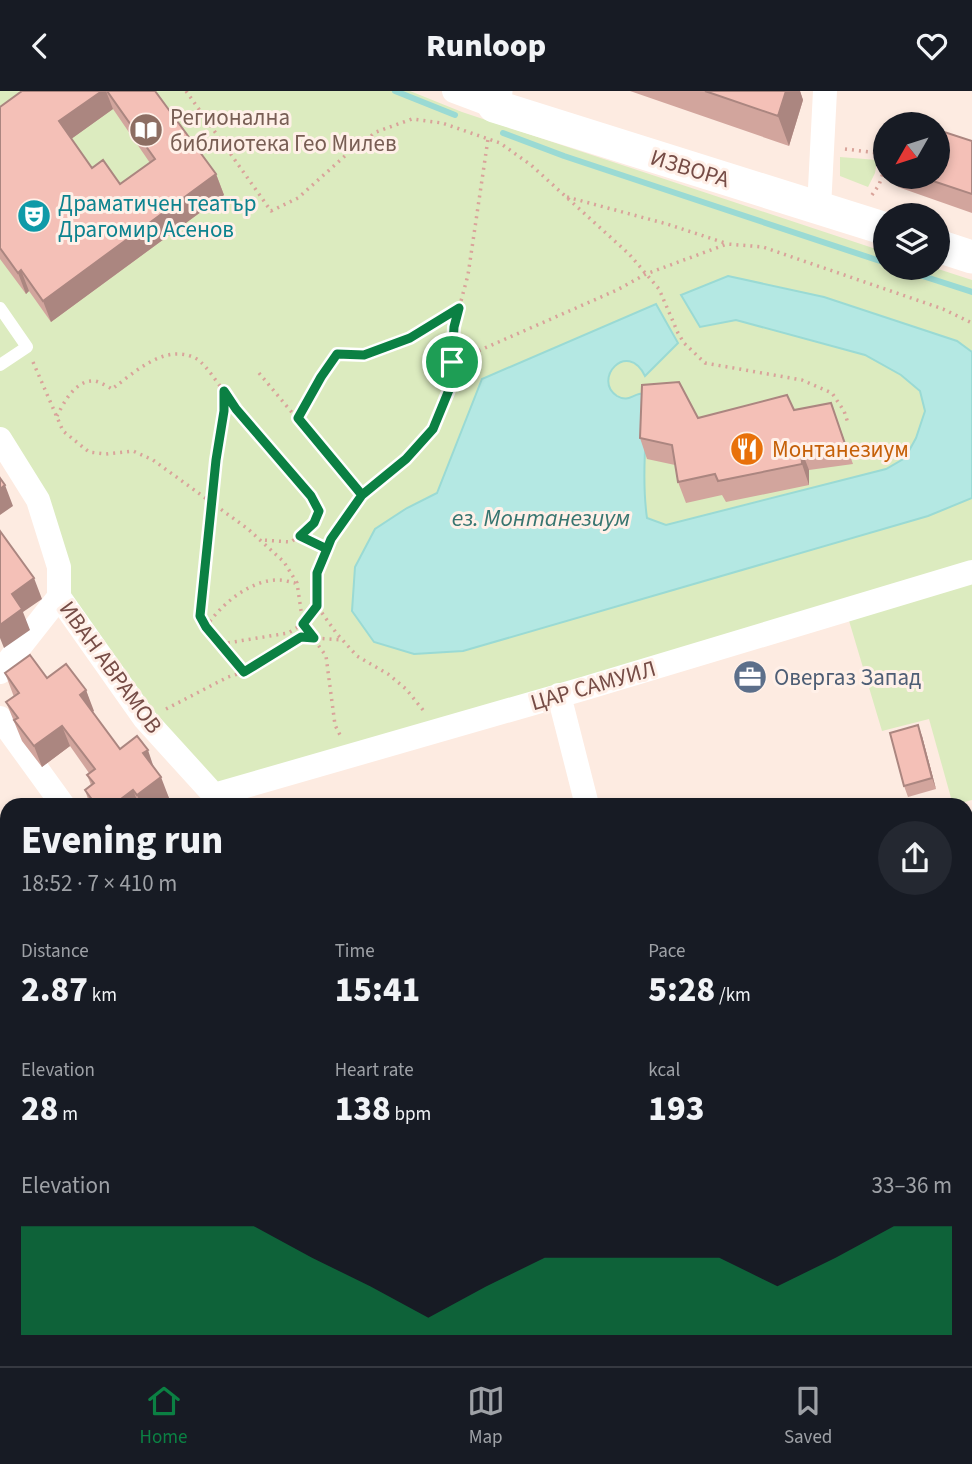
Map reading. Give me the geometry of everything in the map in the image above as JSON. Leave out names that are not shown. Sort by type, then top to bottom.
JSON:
[{"type":"main road","name":"ИЗВОРА","points":[[495,99],[873,225]]},
{"type":"main road","points":[[950,250],[972,257]]},
{"type":"street","points":[[454,91],[495,99]]},
{"type":"street","points":[[819,208],[825,91]]},
{"type":"street","name":"ИВАН АВРАМОВ","points":[[0,439],[38,500],[59,567],[59,597],[145,719],[213,798]]},
{"type":"street","name":"ЦАР САМУИЛ","points":[[221,798],[349,756],[972,572]]},
{"type":"street","points":[[0,672],[59,597]]},
{"type":"street","points":[[559,695],[585,798]]},
{"type":"street","points":[[0,718],[58,798]]},
{"type":"lane","points":[[0,308],[27,347],[0,365]]},
{"type":"path","points":[[186,91],[271,211],[298,198],[376,132],[412,119],[442,123],[500,143],[531,165],[629,254],[659,289],[684,343],[705,363],[802,380],[832,393],[844,411],[848,423]]},
{"type":"path","points":[[441,730],[405,689],[388,674],[357,656],[344,641],[317,606],[317,573],[331,539],[362,495],[406,459],[433,429],[449,390],[454,327],[468,275],[495,99]]},
{"type":"path","points":[[845,149],[873,152]]},
{"type":"path","points":[[869,200],[876,189]]},
{"type":"path","points":[[567,197],[727,244],[763,247],[943,309],[972,323]]},
{"type":"path","points":[[452,362],[617,290],[646,274],[727,244]]},
{"type":"path","points":[[298,418],[337,354],[364,355],[410,338],[459,308]]},
{"type":"path","points":[[27,347],[63,431],[89,451],[106,454],[133,451],[153,460],[248,529],[284,562],[297,583],[303,624],[326,656],[335,725],[349,756]]},
{"type":"path","points":[[57,416],[66,398],[82,384],[96,381],[112,389],[150,361],[175,353],[197,360],[311,496],[319,511],[314,523],[291,542],[260,540]]},
{"type":"path","points":[[259,373],[362,495]]},
{"type":"path","points":[[224,391],[224,411],[212,492],[200,616],[244,672]]},
{"type":"path","points":[[224,411],[229,408],[236,409]]},
{"type":"path","points":[[300,536],[327,549]]},
{"type":"path","points":[[206,627],[213,616],[253,585],[277,579],[297,583]]},
{"type":"path","points":[[221,644],[288,633],[303,624],[317,606]]},
{"type":"path","points":[[145,719],[228,677],[244,672],[301,637],[344,641]]},
{"type":"green space","points":[[0,91],[410,91],[462,112],[873,248],[873,280],[950,280],[950,273],[972,280],[972,568],[214,795],[59,597],[59,567],[0,439]]},
{"type":"green space","points":[[840,157],[873,160],[873,177],[868,187],[840,176]]},
{"type":"green space","points":[[972,579],[972,798],[951,798],[929,719],[882,731],[847,614]]},
{"type":"water","name":"ез. Монтанезиум","points":[[728,276],[824,297],[957,341],[972,352],[972,498],[928,516],[463,651],[414,654],[374,642],[352,611],[355,567],[375,529],[437,493],[482,379],[656,304],[678,343],[645,376],[638,366],[630,361],[622,362],[615,366],[608,381],[610,389],[620,398],[650,395],[644,465],[647,518],[666,525],[886,469],[905,458],[916,438],[925,411],[920,391],[901,375],[865,355],[736,320],[700,327],[681,295]]},
{"type":"building","points":[[22,91],[102,91],[59,121],[92,168],[103,160],[120,184],[155,159],[107,91],[155,91],[216,174],[43,301],[21,270],[18,273],[0,248],[0,107]]},
{"type":"building","points":[[705,91],[786,91],[778,116]]},
{"type":"building","points":[[950,134],[972,141],[972,194],[950,187]]},
{"type":"building","name":"Монтанезиум","points":[[679,382],[698,418],[787,395],[794,410],[831,403],[845,444],[801,449],[802,464],[718,481],[715,474],[678,482],[672,445],[640,438],[642,385]]},
{"type":"building","points":[[0,531],[34,578],[12,594],[22,609],[0,625]]},
{"type":"building","points":[[30,655],[47,678],[66,664],[86,690],[80,695],[120,749],[137,736],[148,750],[143,753],[161,777],[137,795],[133,790],[122,798],[91,798],[85,790],[94,783],[87,775],[95,769],[62,726],[34,746],[14,720],[18,718],[6,702],[19,693],[5,673]]},
{"type":"building","points":[[918,725],[932,778],[904,786],[890,733]]},
{"type":"waterway","points":[[395,91],[455,115]]},
{"type":"waterway","points":[[503,133],[564,156],[873,259]]},
{"type":"waterway","points":[[935,280],[972,292]]},
{"type":"place","name":"Регионална библиотека Гео Милев","points":[[146,130]]},
{"type":"place","name":"Драматичен театър Драгомир Асенов","points":[[34,216]]},
{"type":"place","name":"Монтанезиум","points":[[747,449]]},
{"type":"place","name":"Овергаз Запад","points":[[750,677]]},
{"type":"route","points":[[452,362],[449,390],[433,429],[406,459],[362,495],[327,549],[300,536],[314,523],[319,511],[311,496],[236,409],[224,391],[224,411],[216,460],[200,616],[244,672],[301,637],[314,638],[303,624],[317,606],[317,573],[331,539],[362,495],[298,418],[321,377],[337,354],[364,355],[410,338],[459,308],[454,327],[452,362]]}]
